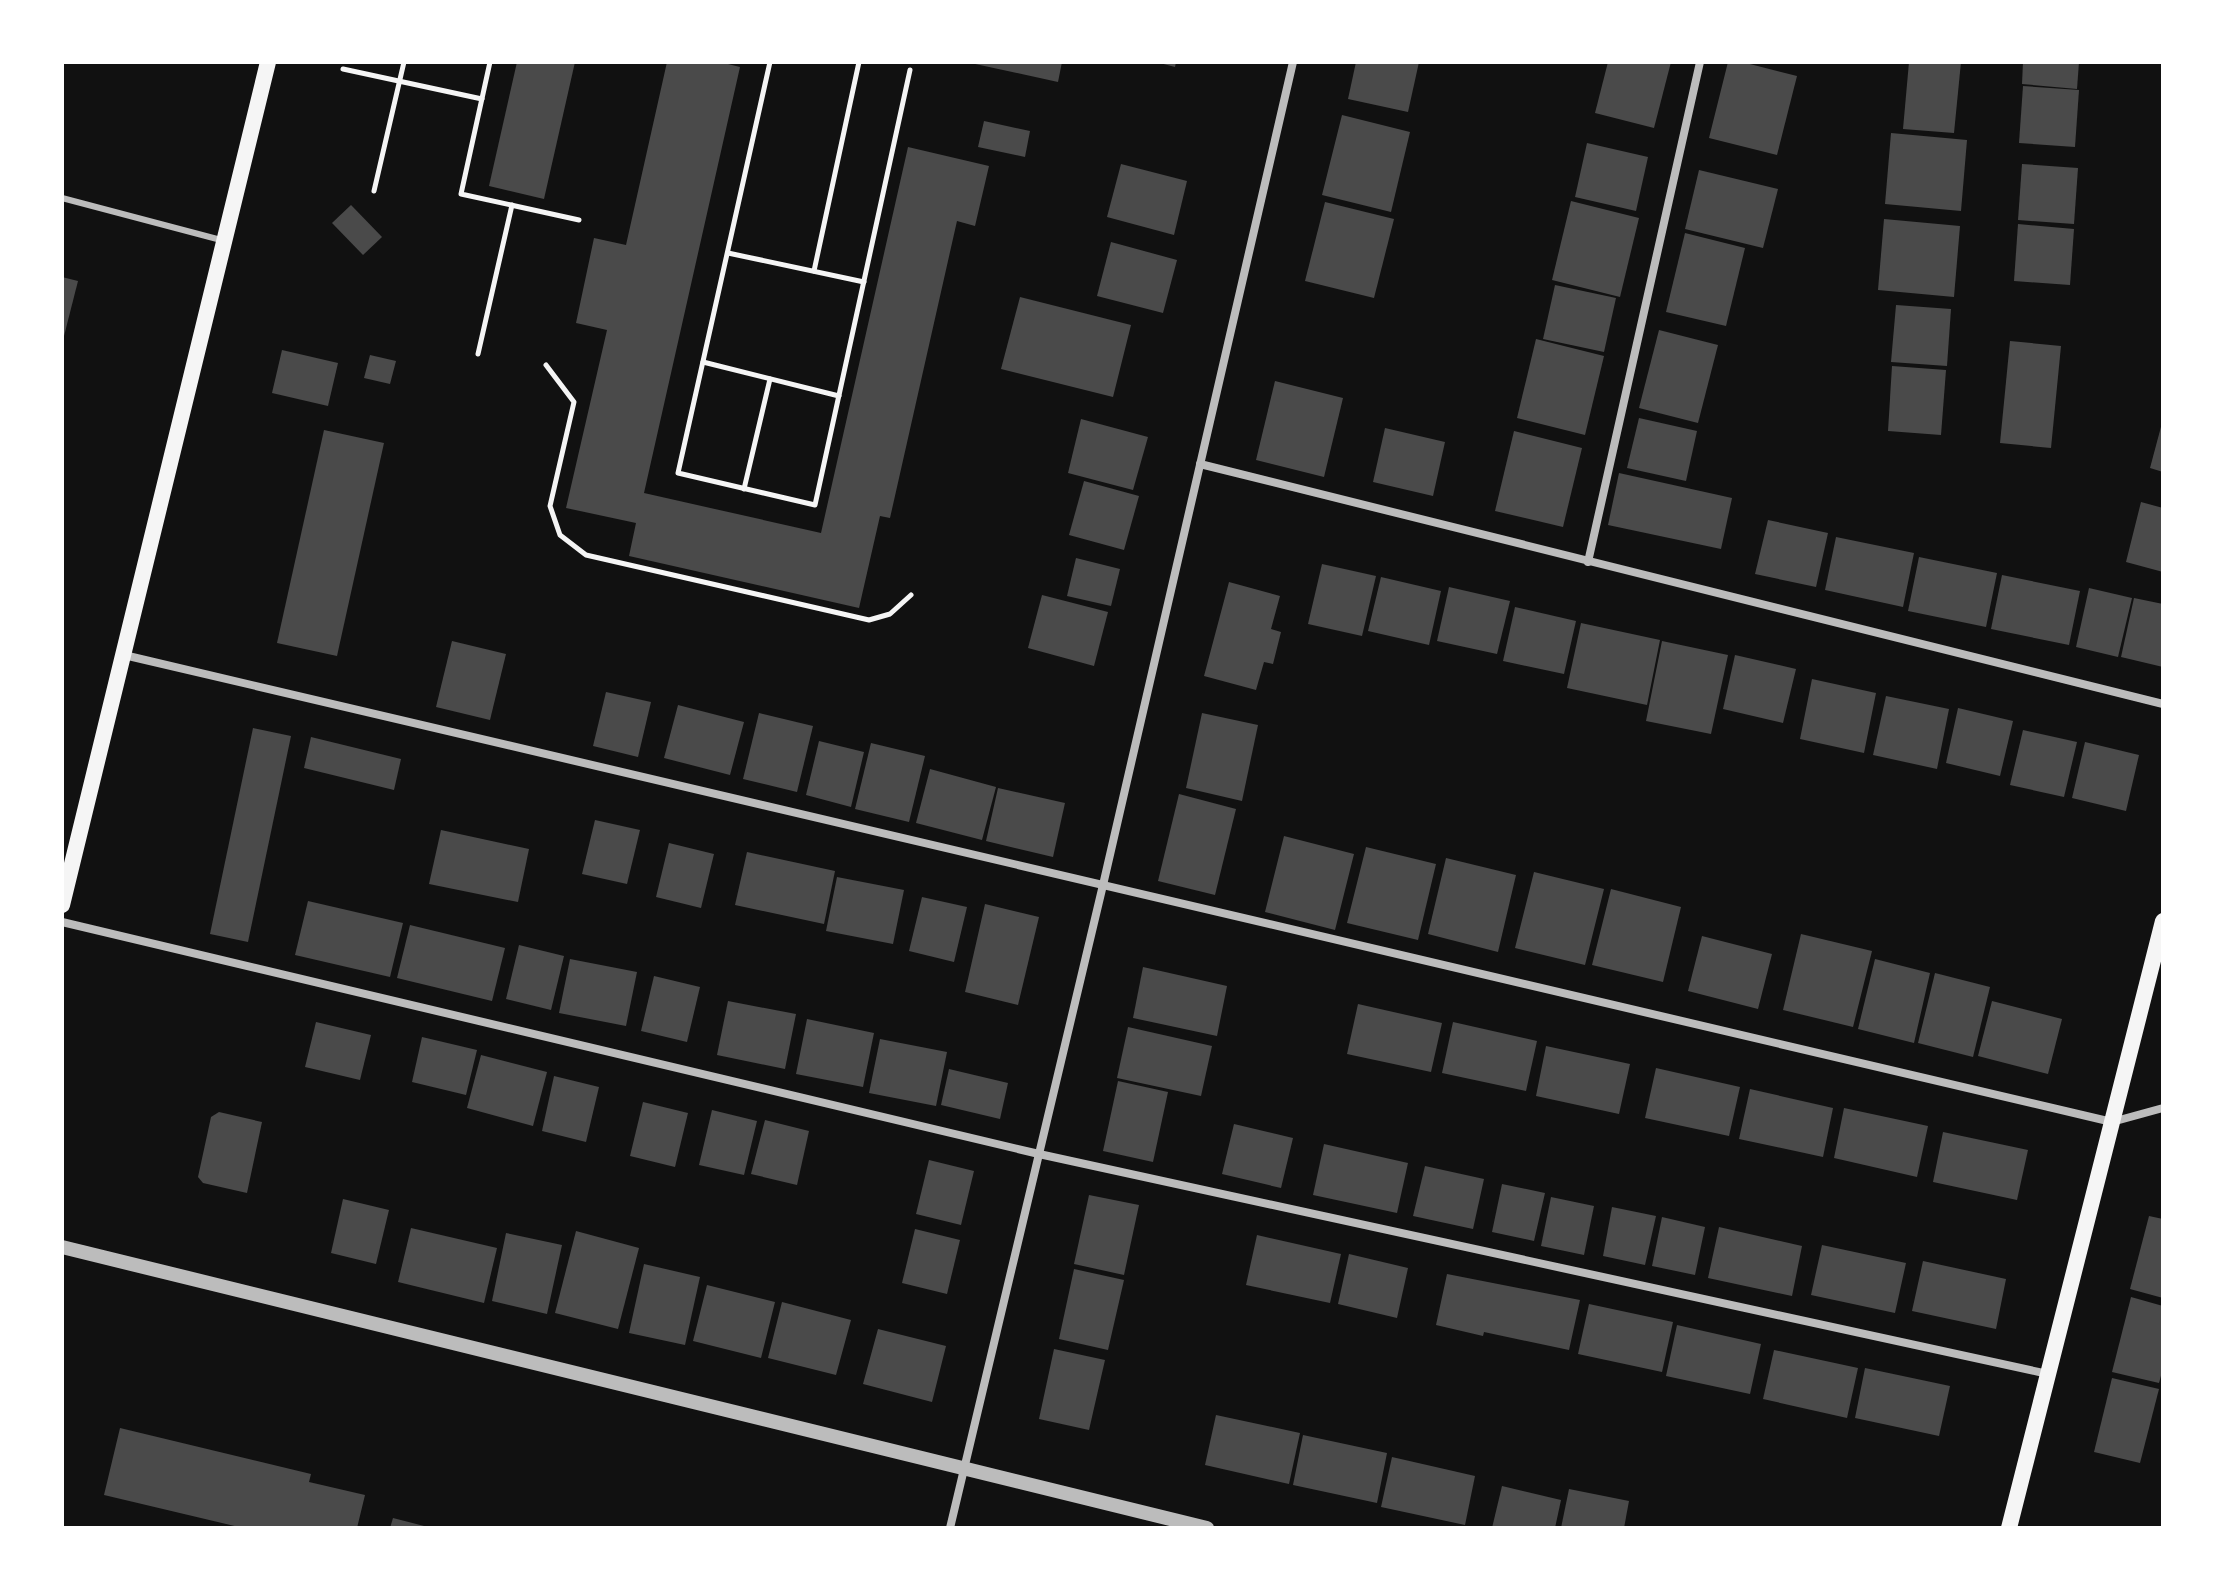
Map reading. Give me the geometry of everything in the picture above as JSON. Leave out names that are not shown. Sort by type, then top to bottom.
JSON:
[{"type":"main road","points":[[62,905],[268,62]]},
{"type":"main road","points":[[2009,1528],[2163,921]]},
{"type":"street","points":[[950,1528],[1103,885],[1293,62]]},
{"type":"street","points":[[1588,562],[1700,62]]},
{"type":"street","points":[[1200,464],[2163,704]]},
{"type":"street","points":[[123,655],[2112,1122],[2163,1108]]},
{"type":"street","points":[[62,922],[1039,1154],[2048,1374]]},
{"type":"street","points":[[62,1247],[1207,1528]]},
{"type":"lane","points":[[62,198],[224,241]]},
{"type":"path","points":[[374,191],[404,62]]},
{"type":"path","points":[[490,62],[461,194],[579,220]]},
{"type":"path","points":[[770,62],[678,473],[815,505],[910,70]]},
{"type":"path","points":[[814,271],[859,62]]},
{"type":"path","points":[[343,69],[482,99]]},
{"type":"path","points":[[478,354],[512,205]]},
{"type":"path","points":[[728,253],[864,282]]},
{"type":"path","points":[[703,362],[839,396]]},
{"type":"path","points":[[546,365],[574,402],[550,506],[560,535],[586,555],[869,620],[890,614],[911,595]]},
{"type":"path","points":[[744,489],[770,379]]},
{"type":"building","points":[[517,62],[575,62],[544,199],[489,186]]},
{"type":"building","points":[[667,62],[720,62],[740,67],[644,493],[821,533],[908,147],[989,166],[975,226],[957,221],[890,518],[880,516],[859,608],[629,556],[636,523],[566,508],[607,330],[576,323],[594,238],[626,245]]},
{"type":"building","points":[[966,62],[1062,62],[1058,82]]},
{"type":"building","points":[[1156,62],[1176,62],[1175,67]]},
{"type":"building","points":[[1356,62],[1419,62],[1408,112],[1348,99]]},
{"type":"building","points":[[1608,62],[1671,62],[1654,128],[1595,113]]},
{"type":"building","points":[[1728,62],[1742,62],[1797,76],[1777,155],[1709,138]]},
{"type":"building","points":[[1909,62],[1961,62],[1954,133],[1903,129]]},
{"type":"building","points":[[2023,62],[2079,62],[2077,89],[2022,84]]},
{"type":"building","points":[[2023,86],[2079,90],[2075,147],[2019,143]]},
{"type":"building","points":[[1342,115],[1410,132],[1391,212],[1322,195]]},
{"type":"building","points":[[984,121],[1030,131],[1025,157],[978,147]]},
{"type":"building","points":[[1891,133],[1967,140],[1961,211],[1885,204]]},
{"type":"building","points":[[1587,143],[1648,157],[1636,211],[1575,197]]},
{"type":"building","points":[[1121,164],[1187,181],[1174,235],[1107,217]]},
{"type":"building","points":[[2022,164],[2078,168],[2074,224],[2018,220]]},
{"type":"building","points":[[1699,170],[1778,189],[1763,248],[1685,229]]},
{"type":"building","points":[[1571,201],[1639,218],[1620,297],[1552,280]]},
{"type":"building","points":[[1325,202],[1394,219],[1374,298],[1305,281]]},
{"type":"building","points":[[351,205],[382,237],[363,255],[332,223]]},
{"type":"building","points":[[1884,219],[1960,226],[1954,297],[1878,290]]},
{"type":"building","points":[[2018,224],[2074,229],[2070,285],[2014,281]]},
{"type":"building","points":[[1685,233],[1745,248],[1726,326],[1666,312]]},
{"type":"building","points":[[1111,242],[1177,260],[1163,313],[1097,296]]},
{"type":"building","points":[[62,277],[78,281],[63,340],[62,340]]},
{"type":"building","points":[[1555,285],[1616,298],[1604,352],[1543,339]]},
{"type":"building","points":[[1020,297],[1131,325],[1113,397],[1001,369]]},
{"type":"building","points":[[1896,305],[1951,309],[1947,366],[1891,362]]},
{"type":"building","points":[[1659,330],[1718,345],[1698,423],[1639,408]]},
{"type":"building","points":[[1536,339],[1604,356],[1585,435],[1517,418]]},
{"type":"building","points":[[2010,341],[2061,346],[2051,448],[2000,443]]},
{"type":"building","points":[[282,350],[338,363],[328,406],[272,393]]},
{"type":"building","points":[[370,355],[396,361],[390,384],[364,378]]},
{"type":"building","points":[[1892,366],[1946,370],[1941,435],[1888,431]]},
{"type":"building","points":[[1275,381],[1343,398],[1324,477],[1256,460]]},
{"type":"building","points":[[1639,418],[1697,431],[1686,481],[1627,468]]},
{"type":"building","points":[[1081,419],[1148,437],[1133,490],[1068,473]]},
{"type":"building","points":[[2163,423],[2163,472],[2150,468]]},
{"type":"building","points":[[1385,428],[1445,442],[1433,496],[1373,482]]},
{"type":"building","points":[[324,430],[384,443],[337,656],[277,643]]},
{"type":"building","points":[[1514,431],[1582,448],[1563,527],[1495,511]]},
{"type":"building","points":[[1619,473],[1732,498],[1721,549],[1608,525]]},
{"type":"building","points":[[1084,481],[1139,496],[1124,550],[1069,535]]},
{"type":"building","points":[[2141,502],[2163,508],[2163,572],[2126,562]]},
{"type":"building","points":[[1768,520],[1828,533],[1816,587],[1755,574]]},
{"type":"building","points":[[1836,537],[1914,553],[1903,607],[1825,590]]},
{"type":"building","points":[[1919,557],[1997,573],[1986,627],[1908,611]]},
{"type":"building","points":[[1076,558],[1120,569],[1111,606],[1067,596]]},
{"type":"building","points":[[1322,564],[1376,576],[1362,636],[1308,624]]},
{"type":"building","points":[[2002,575],[2080,591],[2069,645],[1991,629]]},
{"type":"building","points":[[1381,577],[1441,591],[1429,645],[1368,631]]},
{"type":"building","points":[[1229,582],[1280,596],[1271,629],[1281,632],[1273,664],[1264,662],[1256,690],[1204,676]]},
{"type":"building","points":[[1449,587],[1510,601],[1497,654],[1437,641]]},
{"type":"building","points":[[2089,588],[2132,598],[2118,657],[2076,647]]},
{"type":"building","points":[[1042,595],[1108,612],[1094,666],[1028,648]]},
{"type":"building","points":[[2134,598],[2163,604],[2163,667],[2121,657]]},
{"type":"building","points":[[1515,607],[1576,621],[1564,674],[1503,661]]},
{"type":"building","points":[[1581,623],[1660,640],[1647,705],[1567,688]]},
{"type":"building","points":[[452,641],[506,654],[490,720],[436,707]]},
{"type":"building","points":[[1662,641],[1728,655],[1711,734],[1646,721]]},
{"type":"building","points":[[1735,655],[1796,669],[1783,723],[1723,709]]},
{"type":"building","points":[[1812,679],[1876,693],[1864,753],[1800,739]]},
{"type":"building","points":[[606,692],[651,702],[638,757],[593,746]]},
{"type":"building","points":[[1886,696],[1949,709],[1937,769],[1873,755]]},
{"type":"building","points":[[678,705],[744,722],[730,775],[664,758]]},
{"type":"building","points":[[1958,708],[2013,721],[2000,776],[1946,763]]},
{"type":"building","points":[[759,713],[813,726],[797,792],[743,779]]},
{"type":"building","points":[[1202,713],[1258,725],[1242,801],[1186,788]]},
{"type":"building","points":[[253,728],[291,736],[248,942],[210,934]]},
{"type":"building","points":[[2023,730],[2077,742],[2064,797],[2010,785]]},
{"type":"building","points":[[311,737],[401,759],[394,790],[304,768]]},
{"type":"building","points":[[819,741],[864,752],[851,807],[806,795]]},
{"type":"building","points":[[2085,742],[2139,755],[2126,811],[2072,798]]},
{"type":"building","points":[[871,743],[925,756],[909,822],[855,809]]},
{"type":"building","points":[[930,769],[996,787],[982,840],[916,823]]},
{"type":"building","points":[[998,788],[1065,803],[1053,857],[986,841]]},
{"type":"building","points":[[1179,794],[1236,809],[1215,895],[1158,881]]},
{"type":"building","points":[[595,820],[640,830],[627,884],[582,874]]},
{"type":"building","points":[[441,830],[529,849],[518,902],[429,884]]},
{"type":"building","points":[[1284,836],[1354,854],[1335,930],[1265,912]]},
{"type":"building","points":[[669,843],[714,854],[701,908],[656,897]]},
{"type":"building","points":[[1366,847],[1436,864],[1418,940],[1347,923]]},
{"type":"building","points":[[747,852],[835,871],[824,924],[735,905]]},
{"type":"building","points":[[1446,858],[1516,875],[1498,952],[1428,934]]},
{"type":"building","points":[[1534,872],[1604,889],[1585,965],[1515,948]]},
{"type":"building","points":[[837,877],[904,890],[893,944],[826,931]]},
{"type":"building","points":[[1611,889],[1681,907],[1663,982],[1592,965]]},
{"type":"building","points":[[922,897],[967,907],[954,962],[909,951]]},
{"type":"building","points":[[308,901],[403,923],[390,977],[295,955]]},
{"type":"building","points":[[985,904],[1039,917],[1018,1005],[965,992]]},
{"type":"building","points":[[410,925],[505,948],[492,1001],[397,978]]},
{"type":"building","points":[[1801,934],[1872,951],[1853,1027],[1783,1010]]},
{"type":"building","points":[[1702,936],[1772,954],[1758,1009],[1688,991]]},
{"type":"building","points":[[519,945],[564,956],[551,1010],[506,999]]},
{"type":"building","points":[[570,959],[637,972],[626,1026],[559,1013]]},
{"type":"building","points":[[1875,959],[1930,973],[1914,1043],[1858,1029]]},
{"type":"building","points":[[1143,967],[1227,986],[1217,1036],[1133,1018]]},
{"type":"building","points":[[1935,973],[1990,987],[1973,1057],[1918,1043]]},
{"type":"building","points":[[654,976],[700,987],[687,1042],[641,1031]]},
{"type":"building","points":[[728,1001],[796,1014],[785,1069],[717,1055]]},
{"type":"building","points":[[1992,1001],[2062,1019],[2048,1074],[1978,1056]]},
{"type":"building","points":[[1358,1004],[1442,1023],[1431,1072],[1347,1054]]},
{"type":"building","points":[[807,1019],[874,1033],[863,1087],[796,1074]]},
{"type":"building","points":[[316,1022],[371,1035],[360,1080],[305,1067]]},
{"type":"building","points":[[1453,1022],[1537,1041],[1526,1091],[1442,1073]]},
{"type":"building","points":[[1128,1027],[1212,1046],[1201,1096],[1117,1078]]},
{"type":"building","points":[[422,1037],[477,1050],[466,1095],[412,1082]]},
{"type":"building","points":[[880,1039],[947,1052],[936,1106],[869,1093]]},
{"type":"building","points":[[1546,1046],[1630,1064],[1619,1114],[1536,1096]]},
{"type":"building","points":[[481,1055],[547,1072],[533,1126],[467,1108]]},
{"type":"building","points":[[1656,1068],[1740,1087],[1729,1136],[1645,1118]]},
{"type":"building","points":[[949,1069],[1008,1083],[1000,1119],[941,1105]]},
{"type":"building","points":[[554,1076],[599,1087],[586,1142],[542,1131]]},
{"type":"building","points":[[1118,1081],[1168,1092],[1153,1162],[1103,1151]]},
{"type":"building","points":[[1750,1089],[1833,1108],[1823,1157],[1739,1139]]},
{"type":"building","points":[[643,1102],[688,1113],[675,1167],[630,1156]]},
{"type":"building","points":[[1844,1108],[1928,1126],[1917,1177],[1834,1158]]},
{"type":"building","points":[[712,1110],[757,1121],[744,1175],[699,1165]]},
{"type":"building","points":[[219,1112],[262,1122],[247,1193],[203,1183],[198,1177],[211,1117]]},
{"type":"building","points":[[765,1120],[809,1131],[797,1185],[751,1174]]},
{"type":"building","points":[[1234,1124],[1293,1138],[1281,1188],[1222,1174]]},
{"type":"building","points":[[1943,1132],[2028,1150],[2017,1200],[1933,1182]]},
{"type":"building","points":[[1324,1144],[1408,1163],[1397,1213],[1313,1195]]},
{"type":"building","points":[[929,1160],[974,1171],[961,1225],[916,1214]]},
{"type":"building","points":[[1425,1166],[1484,1179],[1473,1229],[1413,1216]]},
{"type":"building","points":[[1502,1184],[1545,1193],[1534,1241],[1492,1232]]},
{"type":"building","points":[[1089,1195],[1139,1205],[1124,1275],[1074,1264]]},
{"type":"building","points":[[1551,1197],[1594,1206],[1584,1255],[1541,1246]]},
{"type":"building","points":[[343,1199],[389,1210],[376,1264],[331,1253]]},
{"type":"building","points":[[1612,1207],[1656,1216],[1645,1265],[1603,1256]]},
{"type":"building","points":[[2149,1216],[2163,1219],[2163,1298],[2130,1289]]},
{"type":"building","points":[[1662,1217],[1705,1227],[1695,1275],[1652,1266]]},
{"type":"building","points":[[1719,1227],[1802,1246],[1792,1296],[1708,1278]]},
{"type":"building","points":[[411,1228],[497,1248],[484,1303],[398,1282]]},
{"type":"building","points":[[915,1229],[960,1240],[947,1294],[902,1283]]},
{"type":"building","points":[[576,1231],[639,1248],[618,1329],[555,1313]]},
{"type":"building","points":[[506,1233],[562,1245],[547,1314],[492,1301]]},
{"type":"building","points":[[1257,1235],[1341,1254],[1330,1303],[1246,1285]]},
{"type":"building","points":[[1822,1245],[1906,1263],[1895,1313],[1811,1295]]},
{"type":"building","points":[[1349,1254],[1408,1268],[1397,1318],[1338,1304]]},
{"type":"building","points":[[1923,1261],[2006,1279],[1996,1329],[1912,1311]]},
{"type":"building","points":[[644,1264],[700,1277],[685,1345],[629,1333]]},
{"type":"building","points":[[1074,1269],[1124,1280],[1108,1350],[1059,1339]]},
{"type":"building","points":[[1447,1274],[1580,1300],[1569,1350],[1436,1325]]},
{"type":"building","points":[[707,1285],[775,1302],[761,1358],[693,1341]]},
{"type":"building","points":[[2131,1297],[2163,1306],[2163,1368],[2159,1383],[2112,1372]]},
{"type":"building","points":[[782,1302],[851,1320],[836,1375],[768,1358]]},
{"type":"building","points":[[1589,1304],[1673,1322],[1662,1372],[1578,1354]]},
{"type":"building","points":[[1677,1325],[1761,1344],[1750,1394],[1666,1376]]},
{"type":"building","points":[[878,1329],[946,1346],[932,1402],[863,1384]]},
{"type":"building","points":[[1054,1349],[1105,1360],[1089,1430],[1039,1419]]},
{"type":"building","points":[[1774,1350],[1858,1368],[1847,1418],[1763,1399]]},
{"type":"building","points":[[1865,1368],[1950,1386],[1939,1436],[1855,1418]]},
{"type":"building","points":[[2112,1378],[2159,1389],[2140,1463],[2094,1452]]},
{"type":"building","points":[[1216,1415],[1300,1433],[1289,1484],[1205,1465]]},
{"type":"building","points":[[120,1428],[311,1474],[309,1482],[365,1495],[357,1528],[243,1528],[104,1495]]},
{"type":"building","points":[[1303,1435],[1387,1453],[1377,1503],[1293,1485]]},
{"type":"building","points":[[1392,1457],[1475,1476],[1465,1525],[1381,1507]]},
{"type":"building","points":[[1502,1486],[1561,1500],[1555,1528],[1492,1528]]},
{"type":"building","points":[[1569,1489],[1629,1501],[1624,1528],[1561,1528]]},
{"type":"building","points":[[393,1518],[428,1527],[428,1528],[390,1528]]}]
